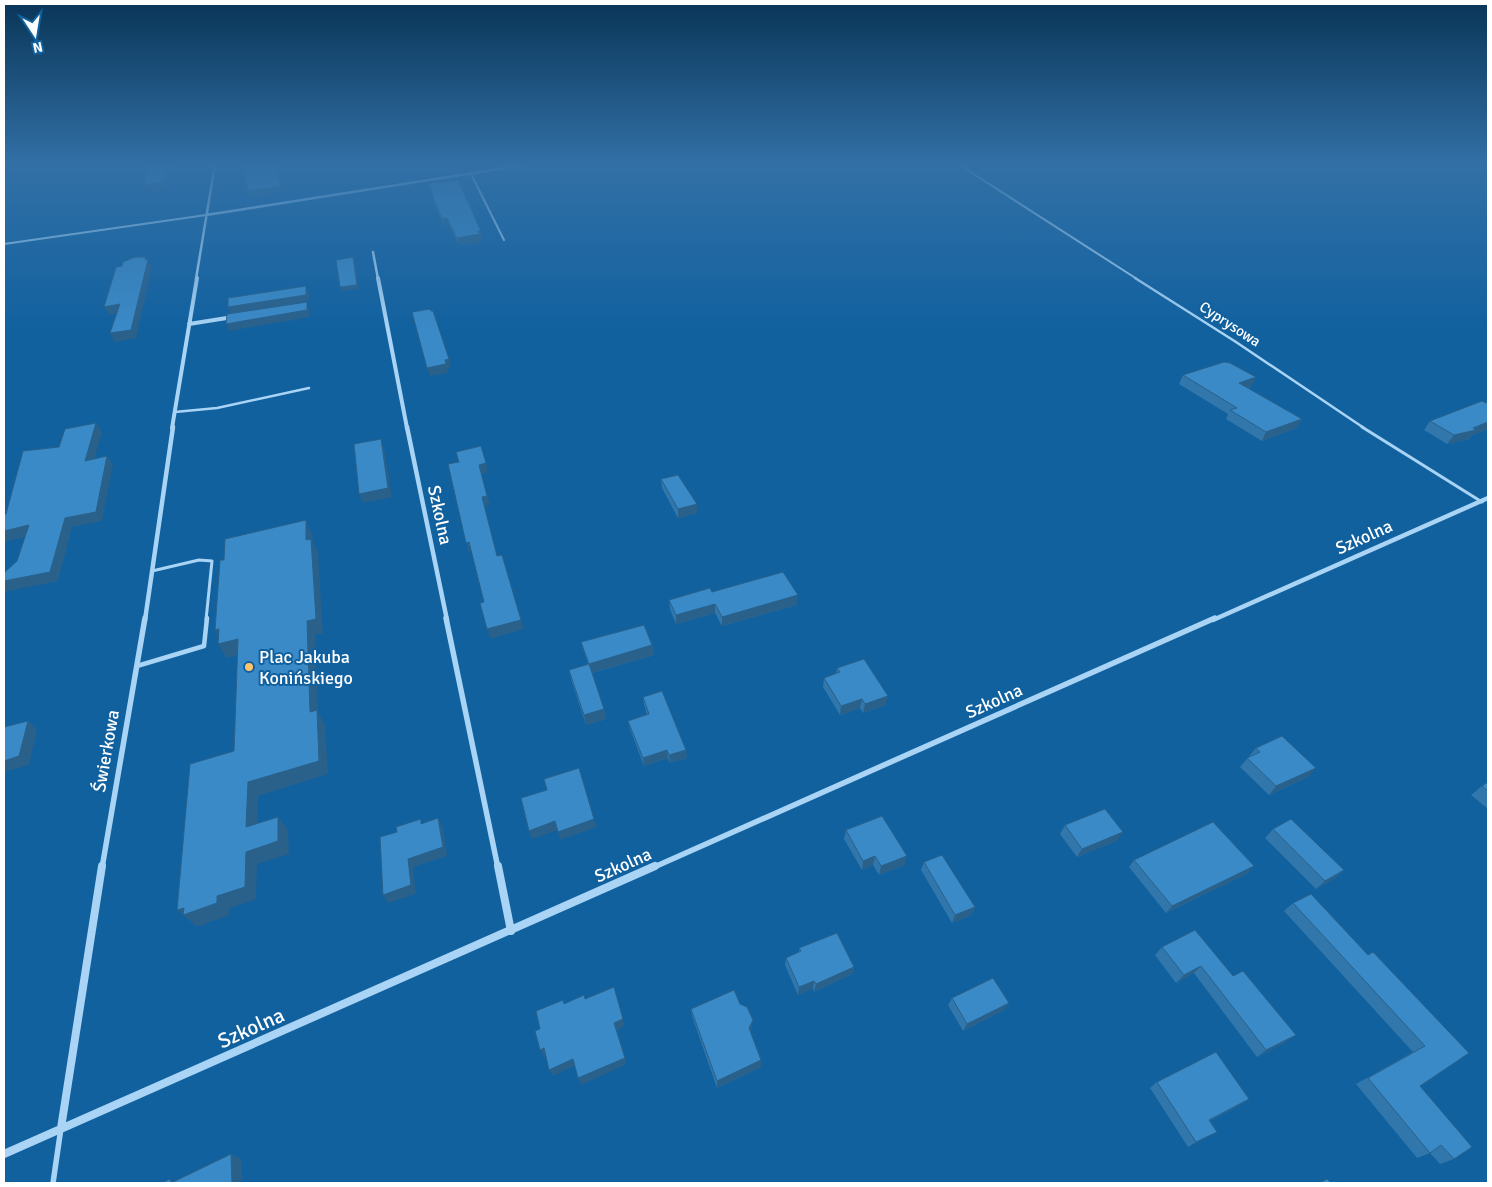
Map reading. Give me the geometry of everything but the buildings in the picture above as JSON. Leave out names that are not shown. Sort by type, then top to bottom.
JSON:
[{"type":"street","name":"Świerkowa","points":[[61,1128],[107,833],[137,666],[205,219]]},
{"type":"street","name":"Szkolna","points":[[373,252],[402,404],[511,931]]},
{"type":"street","points":[[190,324],[236,316]]},
{"type":"street","name":"Szkolna","points":[[4,1154],[1486,502]]},
{"type":"lane","points":[[4,244],[175,219]]},
{"type":"lane","points":[[494,219],[504,240]]},
{"type":"lane","name":"Cyprysowa","points":[[1042,219],[1236,342],[1348,418],[1486,502]]},
{"type":"lane","points":[[175,412],[217,408],[309,388]]},
{"type":"lane","points":[[137,666],[204,646],[212,561],[199,560],[151,572]]},
{"type":"lane","name":"Świerkowa","points":[[54,1183],[61,1128]]},
{"type":"place","name":"Plac Jakuba Konińskiego","points":[[249,667]]}]
